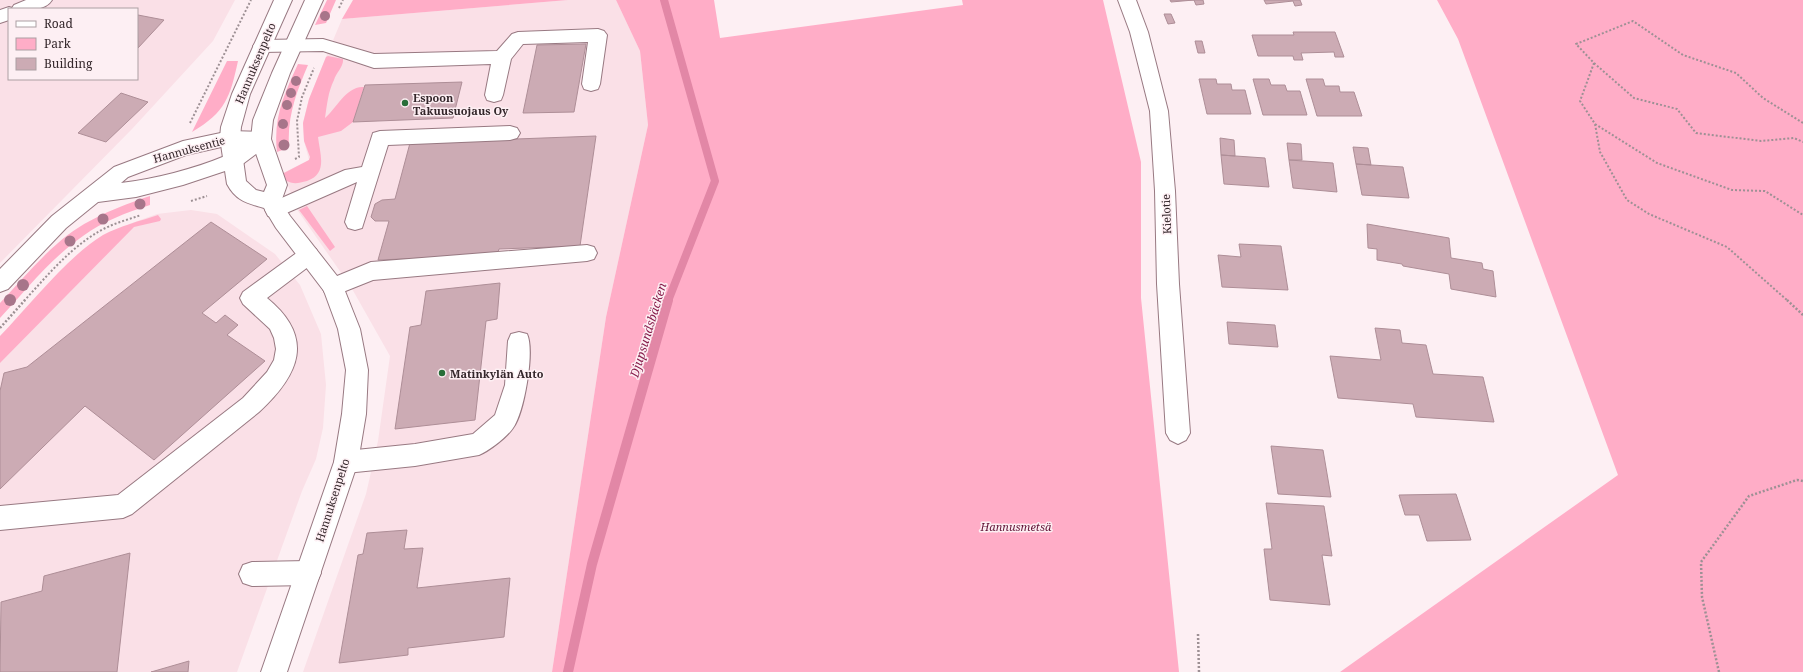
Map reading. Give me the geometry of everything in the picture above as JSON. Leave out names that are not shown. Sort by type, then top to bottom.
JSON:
[{"type":"main road","points":[[23,8],[43,0]]},
{"type":"main road","name":"Hannuksenpelto","points":[[274,672],[346,462],[354,414],[356,370],[349,329],[333,287],[273,206],[249,196],[237,184],[230,138],[231,127],[241,94],[283,0]]},
{"type":"main road","points":[[273,206],[277,185],[261,140],[263,120],[293,46],[314,0]]},
{"type":"main road","name":"Kielotie","points":[[1127,0],[1139,32],[1160,111],[1165,191],[1168,284],[1178,433]]},
{"type":"main road","points":[[494,95],[502,57],[518,38],[598,35],[591,84]]},
{"type":"main road","points":[[262,46],[324,45],[374,61],[502,57]]},
{"type":"main road","points":[[356,222],[380,138],[510,133]]},
{"type":"main road","name":"Hannuksentie","points":[[0,283],[54,227],[121,172],[183,148],[230,138],[261,140]]},
{"type":"main road","name":"Hannuksentie","points":[[93,195],[136,189],[183,177],[233,161],[261,140]]},
{"type":"main road","points":[[273,206],[352,175],[370,174]]},
{"type":"main road","points":[[333,287],[370,271],[587,252]]},
{"type":"main road","points":[[0,518],[123,506],[251,405],[268,390],[279,376],[285,362],[287,351],[286,341],[280,326],[272,316],[251,298],[309,254]]},
{"type":"main road","points":[[346,462],[415,455],[479,444],[504,422],[516,385],[519,341]]},
{"type":"main road","points":[[252,574],[308,573]]},
{"type":"path","points":[[183,148],[190,122],[251,0]]},
{"type":"path","points":[[1803,123],[1762,98],[1736,73],[1683,55],[1633,21],[1576,44],[1594,63],[1634,98],[1677,109],[1696,133],[1761,141],[1794,138],[1803,142]]},
{"type":"path","points":[[1594,63],[1580,101],[1595,124],[1600,152],[1626,200],[1649,214],[1727,247],[1803,315]]},
{"type":"path","points":[[1595,124],[1657,163],[1732,190],[1765,191],[1803,215]]},
{"type":"path","points":[[0,328],[68,255],[84,242],[114,224],[142,214]]},
{"type":"path","points":[[1719,672],[1702,597],[1701,562],[1750,496],[1797,480],[1803,481]]},
{"type":"path","points":[[1198,634],[1199,672]]},
{"type":"shaded area","points":[[0,0],[235,0],[213,41],[132,129],[0,263]]},
{"type":"shaded area","points":[[568,0],[616,0],[640,51],[648,125],[606,317],[552,672],[303,672],[366,494],[378,441],[390,356],[351,287],[298,211],[283,173],[309,160],[304,141],[303,123],[309,99],[342,19]]},
{"type":"shaded area","points":[[191,210],[217,214],[275,254],[300,285],[321,334],[326,385],[323,428],[316,459],[302,491],[237,672],[0,672],[0,360],[129,224],[157,214]]},
{"type":"green space","points":[[327,0],[336,0],[326,23],[315,25]]},
{"type":"green space","points":[[353,0],[568,0],[342,19]]},
{"type":"green space","name":"Hannusmetsä","points":[[616,0],[714,0],[720,38],[963,5],[962,0],[1103,0],[1141,162],[1141,298],[1179,672],[552,672],[606,317],[648,125],[640,51]]},
{"type":"green space","points":[[1437,0],[1803,0],[1803,672],[1340,672],[1618,475],[1458,39]]},
{"type":"green space","points":[[328,56],[343,59],[343,62],[330,89],[325,118],[342,98],[352,90],[358,87],[364,87],[353,122],[341,131],[318,137],[321,163],[318,174],[314,178],[307,181],[291,183],[285,180],[283,175],[284,173],[309,160],[310,157],[304,141],[303,123],[309,99],[326,57]]},
{"type":"green space","points":[[227,61],[238,61],[229,94],[225,102],[212,118],[192,132]]},
{"type":"green space","points":[[298,64],[308,65],[291,114],[289,146],[288,148],[277,152],[276,140],[278,117],[284,96]]},
{"type":"green space","points":[[150,196],[150,205],[107,222],[71,245],[39,275],[0,318],[0,303],[35,265],[58,243],[68,235],[101,215]]},
{"type":"green space","points":[[307,206],[335,247],[330,251],[299,210]]},
{"type":"green space","points":[[158,215],[161,219],[160,221],[134,227],[0,363],[0,336],[62,268],[89,244],[103,235],[123,226]]},
{"type":"building","points":[[1170,0],[1194,0],[1171,2]]},
{"type":"building","points":[[1194,0],[1203,0],[1204,4],[1196,5]]},
{"type":"building","points":[[1264,0],[1300,0],[1302,5],[1295,6],[1293,1],[1266,4]]},
{"type":"building","points":[[1164,14],[1171,14],[1175,23],[1168,24]]},
{"type":"building","points":[[138,15],[164,20],[138,48]]},
{"type":"building","points":[[1293,32],[1335,32],[1344,57],[1335,57],[1334,52],[1301,53],[1303,60],[1294,60],[1293,56],[1258,56],[1252,35],[1294,35]]},
{"type":"building","points":[[1195,41],[1202,41],[1205,53],[1198,53]]},
{"type":"building","points":[[586,44],[574,112],[523,113],[537,45]]},
{"type":"building","points":[[1199,79],[1216,79],[1217,84],[1231,84],[1232,90],[1245,90],[1251,114],[1207,114]]},
{"type":"building","points":[[1253,79],[1269,79],[1271,85],[1285,85],[1287,91],[1300,91],[1307,115],[1263,115]]},
{"type":"building","points":[[1306,79],[1323,79],[1325,86],[1339,86],[1340,92],[1354,92],[1362,116],[1317,116]]},
{"type":"building","points":[[462,82],[453,118],[353,122],[365,85]]},
{"type":"building","points":[[121,93],[148,102],[106,142],[78,133]]},
{"type":"building","points":[[596,136],[580,246],[499,249],[497,255],[378,260],[389,221],[375,221],[371,217],[375,204],[382,200],[395,199],[410,143]]},
{"type":"building","points":[[1220,138],[1234,140],[1235,156],[1221,155]]},
{"type":"building","points":[[1287,143],[1301,144],[1302,160],[1289,160]]},
{"type":"building","points":[[1353,147],[1368,148],[1371,165],[1356,164]]},
{"type":"building","points":[[1221,155],[1265,158],[1269,187],[1224,184]]},
{"type":"building","points":[[1289,160],[1333,163],[1337,192],[1293,188]]},
{"type":"building","points":[[1356,164],[1403,167],[1409,198],[1362,195]]},
{"type":"building","points":[[211,222],[267,259],[202,313],[216,323],[225,315],[238,325],[227,335],[265,361],[154,460],[85,406],[0,489],[0,391],[4,373],[27,367]]},
{"type":"building","points":[[1367,224],[1449,238],[1451,258],[1482,263],[1483,269],[1493,271],[1496,297],[1451,289],[1449,274],[1377,260],[1377,249],[1368,248]]},
{"type":"building","points":[[1239,244],[1281,246],[1288,290],[1222,287],[1218,255],[1241,257]]},
{"type":"building","name":"Matinkylän Auto","points":[[500,283],[497,319],[486,321],[475,420],[395,429],[410,327],[421,325],[426,291]]},
{"type":"building","points":[[1227,322],[1275,325],[1278,347],[1229,344]]},
{"type":"building","points":[[1375,328],[1400,330],[1402,343],[1426,345],[1433,374],[1483,377],[1494,422],[1416,417],[1413,404],[1338,398],[1330,356],[1381,360]]},
{"type":"building","points":[[1271,446],[1323,450],[1331,497],[1278,494]]},
{"type":"building","points":[[1456,494],[1471,540],[1427,541],[1419,515],[1405,515],[1399,495]]},
{"type":"building","points":[[1266,503],[1324,506],[1332,556],[1322,555],[1330,605],[1270,600],[1264,549],[1272,549]]},
{"type":"building","points":[[407,530],[404,549],[423,548],[417,588],[510,578],[504,637],[408,648],[408,655],[339,663],[358,555],[363,554],[367,533]]},
{"type":"building","points":[[130,553],[117,672],[0,672],[1,602],[42,591],[44,576]]},
{"type":"building","points":[[189,661],[188,672],[151,672]]},
{"type":"waterway","name":"Djupsundsbäcken","points":[[664,0],[715,181],[668,301]]},
{"type":"waterway","name":"Djupsundsbäcken","points":[[568,672],[592,564],[668,300]]},
{"type":"place","name":"Espoon Takuusuojaus Oy","points":[[405,103]]},
{"type":"place","name":"Matinkylän Auto","points":[[442,373]]}]
